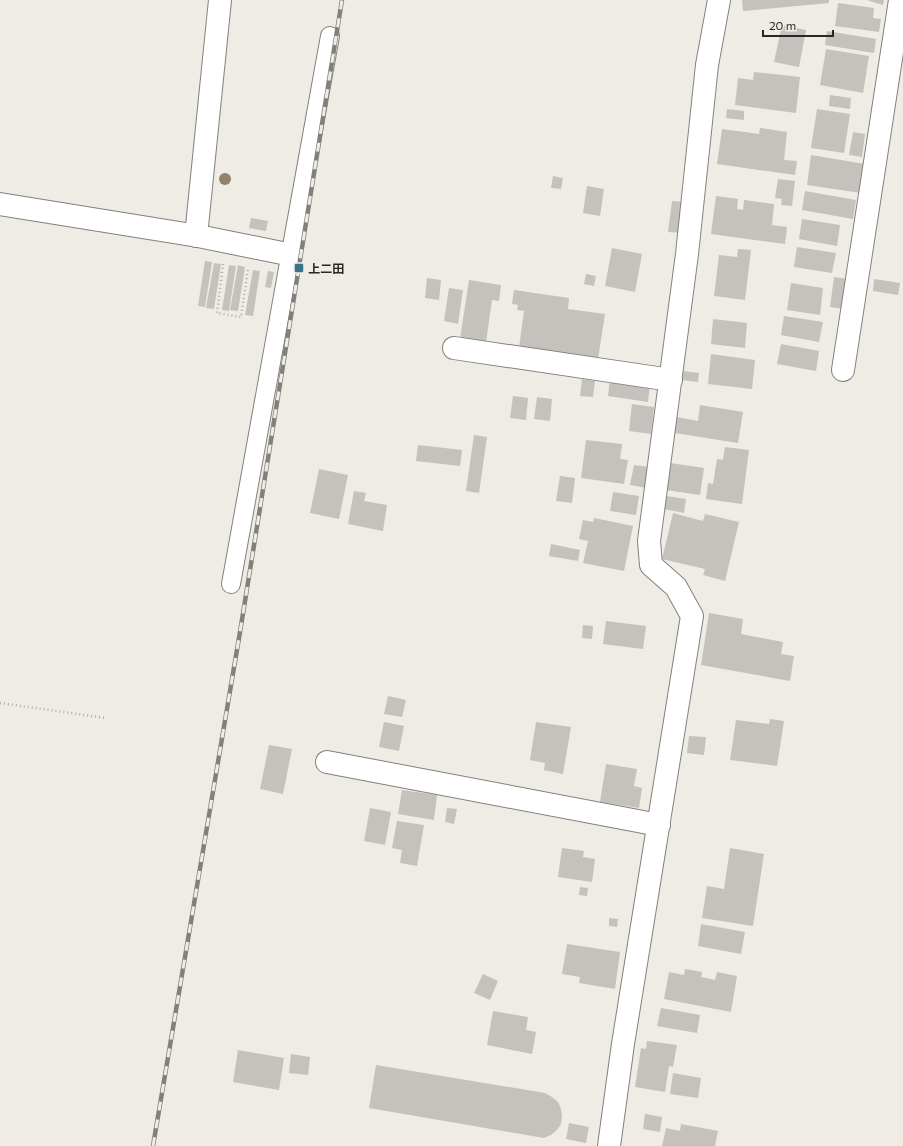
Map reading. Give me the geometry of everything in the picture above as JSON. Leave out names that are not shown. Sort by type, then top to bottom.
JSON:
[{"type":"street","points":[[196,236],[220,0]]},
{"type":"street","points":[[609,1146],[623,1044],[692,616],[676,587],[651,565],[649,541],[687,254],[707,65],[720,0]]},
{"type":"street","points":[[843,370],[900,0]]},
{"type":"street","points":[[231,584],[330,36]]},
{"type":"street","points":[[0,204],[196,236],[282,253]]},
{"type":"street","points":[[454,348],[671,380]]},
{"type":"street","points":[[327,762],[659,825]]},
{"type":"path","points":[[226,242],[217,313],[241,317],[251,247]]},
{"type":"path","points":[[0,703],[106,718]]},
{"type":"building","points":[[742,0],[829,0],[829,3],[743,11]]},
{"type":"building","points":[[867,0],[884,0],[883,5]]},
{"type":"building","points":[[838,3],[874,8],[873,18],[881,19],[879,32],[835,26]]},
{"type":"building","points":[[782,25],[806,30],[799,67],[774,62]]},
{"type":"building","points":[[827,31],[876,39],[874,53],[825,45]]},
{"type":"building","points":[[826,49],[869,56],[863,93],[820,85]]},
{"type":"building","points":[[754,72],[800,77],[796,113],[735,105],[738,78],[753,80]]},
{"type":"building","points":[[830,95],[851,98],[850,109],[829,106]]},
{"type":"building","points":[[727,109],[744,111],[744,120],[726,118]]},
{"type":"building","points":[[817,109],[850,114],[844,153],[811,148]]},
{"type":"building","points":[[760,128],[787,132],[784,160],[797,161],[795,175],[717,164],[722,129],[759,134]]},
{"type":"building","points":[[853,132],[865,134],[862,157],[849,155]]},
{"type":"building","points":[[811,155],[865,164],[861,193],[807,185]]},
{"type":"building","points":[[553,176],[563,178],[561,189],[551,188]]},
{"type":"building","points":[[778,179],[795,181],[792,206],[781,205],[782,199],[775,198]]},
{"type":"building","points":[[587,186],[604,189],[600,216],[583,213]]},
{"type":"building","points":[[805,191],[856,200],[853,219],[802,210]]},
{"type":"building","points":[[716,196],[738,199],[737,209],[743,210],[744,200],[774,204],[772,225],[787,227],[785,244],[711,234]]},
{"type":"building","points":[[672,201],[686,202],[682,233],[668,232]]},
{"type":"building","points":[[251,218],[268,221],[266,231],[249,228]]},
{"type":"building","points":[[802,219],[840,225],[837,246],[799,239]]},
{"type":"building","points":[[797,247],[836,253],[832,273],[794,267]]},
{"type":"building","points":[[612,248],[642,254],[635,292],[605,286]]},
{"type":"building","points":[[738,249],[751,250],[745,300],[714,296],[719,255],[737,257]]},
{"type":"building","points":[[205,261],[212,262],[205,307],[198,306]]},
{"type":"building","points":[[214,263],[221,264],[214,309],[206,308]]},
{"type":"building","points":[[229,265],[236,266],[229,311],[222,310]]},
{"type":"building","points":[[238,265],[245,267],[238,311],[230,310]]},
{"type":"building","points":[[253,270],[260,271],[253,316],[245,315]]},
{"type":"building","points":[[268,271],[274,272],[271,288],[265,287]]},
{"type":"building","points":[[586,274],[596,276],[594,286],[584,284]]},
{"type":"building","points":[[834,277],[847,279],[843,309],[830,307]]},
{"type":"building","points":[[427,278],[441,280],[439,300],[425,298]]},
{"type":"building","points":[[874,279],[900,283],[898,295],[873,291]]},
{"type":"building","points":[[469,280],[501,285],[499,301],[492,300],[486,342],[460,339]]},
{"type":"building","points":[[791,283],[823,288],[820,315],[787,310]]},
{"type":"building","points":[[449,288],[463,290],[458,324],[444,321]]},
{"type":"building","points":[[514,290],[569,298],[568,309],[605,314],[598,359],[519,348],[524,311],[517,310],[518,305],[512,304]]},
{"type":"building","points":[[784,316],[823,322],[819,342],[781,335]]},
{"type":"building","points":[[713,319],[747,323],[745,348],[711,344]]},
{"type":"building","points":[[781,344],[819,351],[816,371],[777,364]]},
{"type":"building","points":[[711,354],[755,360],[752,389],[708,384]]},
{"type":"building","points":[[683,371],[699,373],[698,382],[682,380]]},
{"type":"building","points":[[610,378],[650,384],[648,402],[608,396]]},
{"type":"building","points":[[582,379],[595,381],[593,397],[580,396]]},
{"type":"building","points":[[513,396],[528,398],[526,420],[510,418]]},
{"type":"building","points":[[537,397],[552,399],[550,421],[534,419]]},
{"type":"building","points":[[632,404],[654,407],[651,434],[629,431]]},
{"type":"building","points":[[700,405],[743,412],[738,443],[675,433],[677,417],[698,421]]},
{"type":"building","points":[[474,435],[487,437],[479,493],[466,491]]},
{"type":"building","points":[[586,440],[622,444],[620,459],[628,460],[624,484],[581,478]]},
{"type":"building","points":[[418,445],[462,450],[460,466],[416,461]]},
{"type":"building","points":[[725,447],[749,450],[742,504],[706,499],[708,483],[713,484],[717,459],[723,460]]},
{"type":"building","points":[[670,463],[704,468],[700,495],[666,490]]},
{"type":"building","points":[[634,465],[650,467],[647,488],[630,485]]},
{"type":"building","points":[[319,469],[348,475],[339,519],[310,513]]},
{"type":"building","points":[[560,476],[575,478],[572,503],[556,501]]},
{"type":"building","points":[[354,491],[366,493],[364,501],[387,505],[383,531],[348,524]]},
{"type":"building","points":[[613,492],[639,496],[636,515],[610,511]]},
{"type":"building","points":[[666,496],[686,499],[684,513],[664,509]]},
{"type":"building","points":[[673,513],[703,521],[705,514],[739,522],[725,581],[703,575],[705,569],[662,559]]},
{"type":"building","points":[[594,518],[633,526],[624,571],[583,563],[588,541],[579,539],[583,520],[593,522]]},
{"type":"building","points":[[551,544],[580,550],[578,561],[549,556]]},
{"type":"building","points":[[709,613],[743,619],[741,634],[783,642],[781,654],[794,656],[790,681],[701,665]]},
{"type":"building","points":[[606,621],[646,626],[643,649],[603,644]]},
{"type":"building","points":[[583,625],[593,626],[592,639],[582,638]]},
{"type":"building","points":[[388,696],[406,700],[402,717],[384,714]]},
{"type":"building","points":[[770,719],[784,721],[777,766],[730,760],[736,720],[769,724]]},
{"type":"building","points":[[384,722],[404,726],[399,751],[379,747]]},
{"type":"building","points":[[536,722],[571,727],[563,774],[544,770],[545,763],[530,760]]},
{"type":"building","points":[[689,736],[706,737],[704,755],[687,753]]},
{"type":"building","points":[[269,745],[292,749],[283,794],[260,789]]},
{"type":"building","points":[[606,764],[637,769],[634,786],[642,788],[639,808],[600,802]]},
{"type":"building","points":[[402,790],[437,795],[434,820],[398,814]]},
{"type":"building","points":[[370,808],[391,812],[385,845],[364,841]]},
{"type":"building","points":[[447,808],[457,809],[454,824],[445,822]]},
{"type":"building","points":[[397,821],[424,825],[417,866],[400,863],[402,850],[392,848]]},
{"type":"building","points":[[562,848],[584,851],[583,857],[595,859],[592,882],[558,877]]},
{"type":"building","points":[[730,848],[764,854],[753,926],[702,918],[707,886],[724,889]]},
{"type":"building","points":[[580,887],[588,888],[587,896],[579,895]]},
{"type":"building","points":[[609,918],[618,919],[617,927],[609,926]]},
{"type":"building","points":[[701,924],[745,932],[741,954],[698,946]]},
{"type":"building","points":[[567,944],[620,952],[615,989],[579,983],[580,977],[562,974]]},
{"type":"building","points":[[685,969],[702,972],[701,977],[715,980],[717,972],[737,976],[731,1012],[664,999],[669,972],[684,975]]},
{"type":"building","points":[[483,974],[498,981],[490,1000],[474,993]]},
{"type":"building","points":[[661,1008],[700,1015],[697,1033],[657,1026]]},
{"type":"building","points":[[493,1011],[528,1017],[526,1030],[536,1032],[532,1054],[487,1045]]},
{"type":"building","points":[[647,1041],[677,1045],[673,1067],[669,1066],[665,1092],[635,1087],[641,1048],[646,1049]]},
{"type":"building","points":[[238,1050],[284,1058],[279,1090],[233,1082]]},
{"type":"building","points":[[291,1054],[310,1057],[308,1075],[289,1073]]},
{"type":"building","points":[[376,1065],[545,1093],[558,1102],[561,1109],[561,1124],[551,1135],[544,1138],[369,1108]]},
{"type":"building","points":[[673,1073],[701,1078],[698,1098],[670,1094]]},
{"type":"building","points":[[645,1114],[662,1117],[660,1132],[643,1129]]},
{"type":"building","points":[[569,1123],[589,1127],[586,1143],[566,1139]]},
{"type":"building","points":[[681,1124],[718,1131],[715,1146],[662,1146],[666,1128],[680,1131]]},
{"type":"railway","points":[[153,1146],[240,632],[342,0]]},
{"type":"place","name":"上二田","points":[[299,268]]}]
